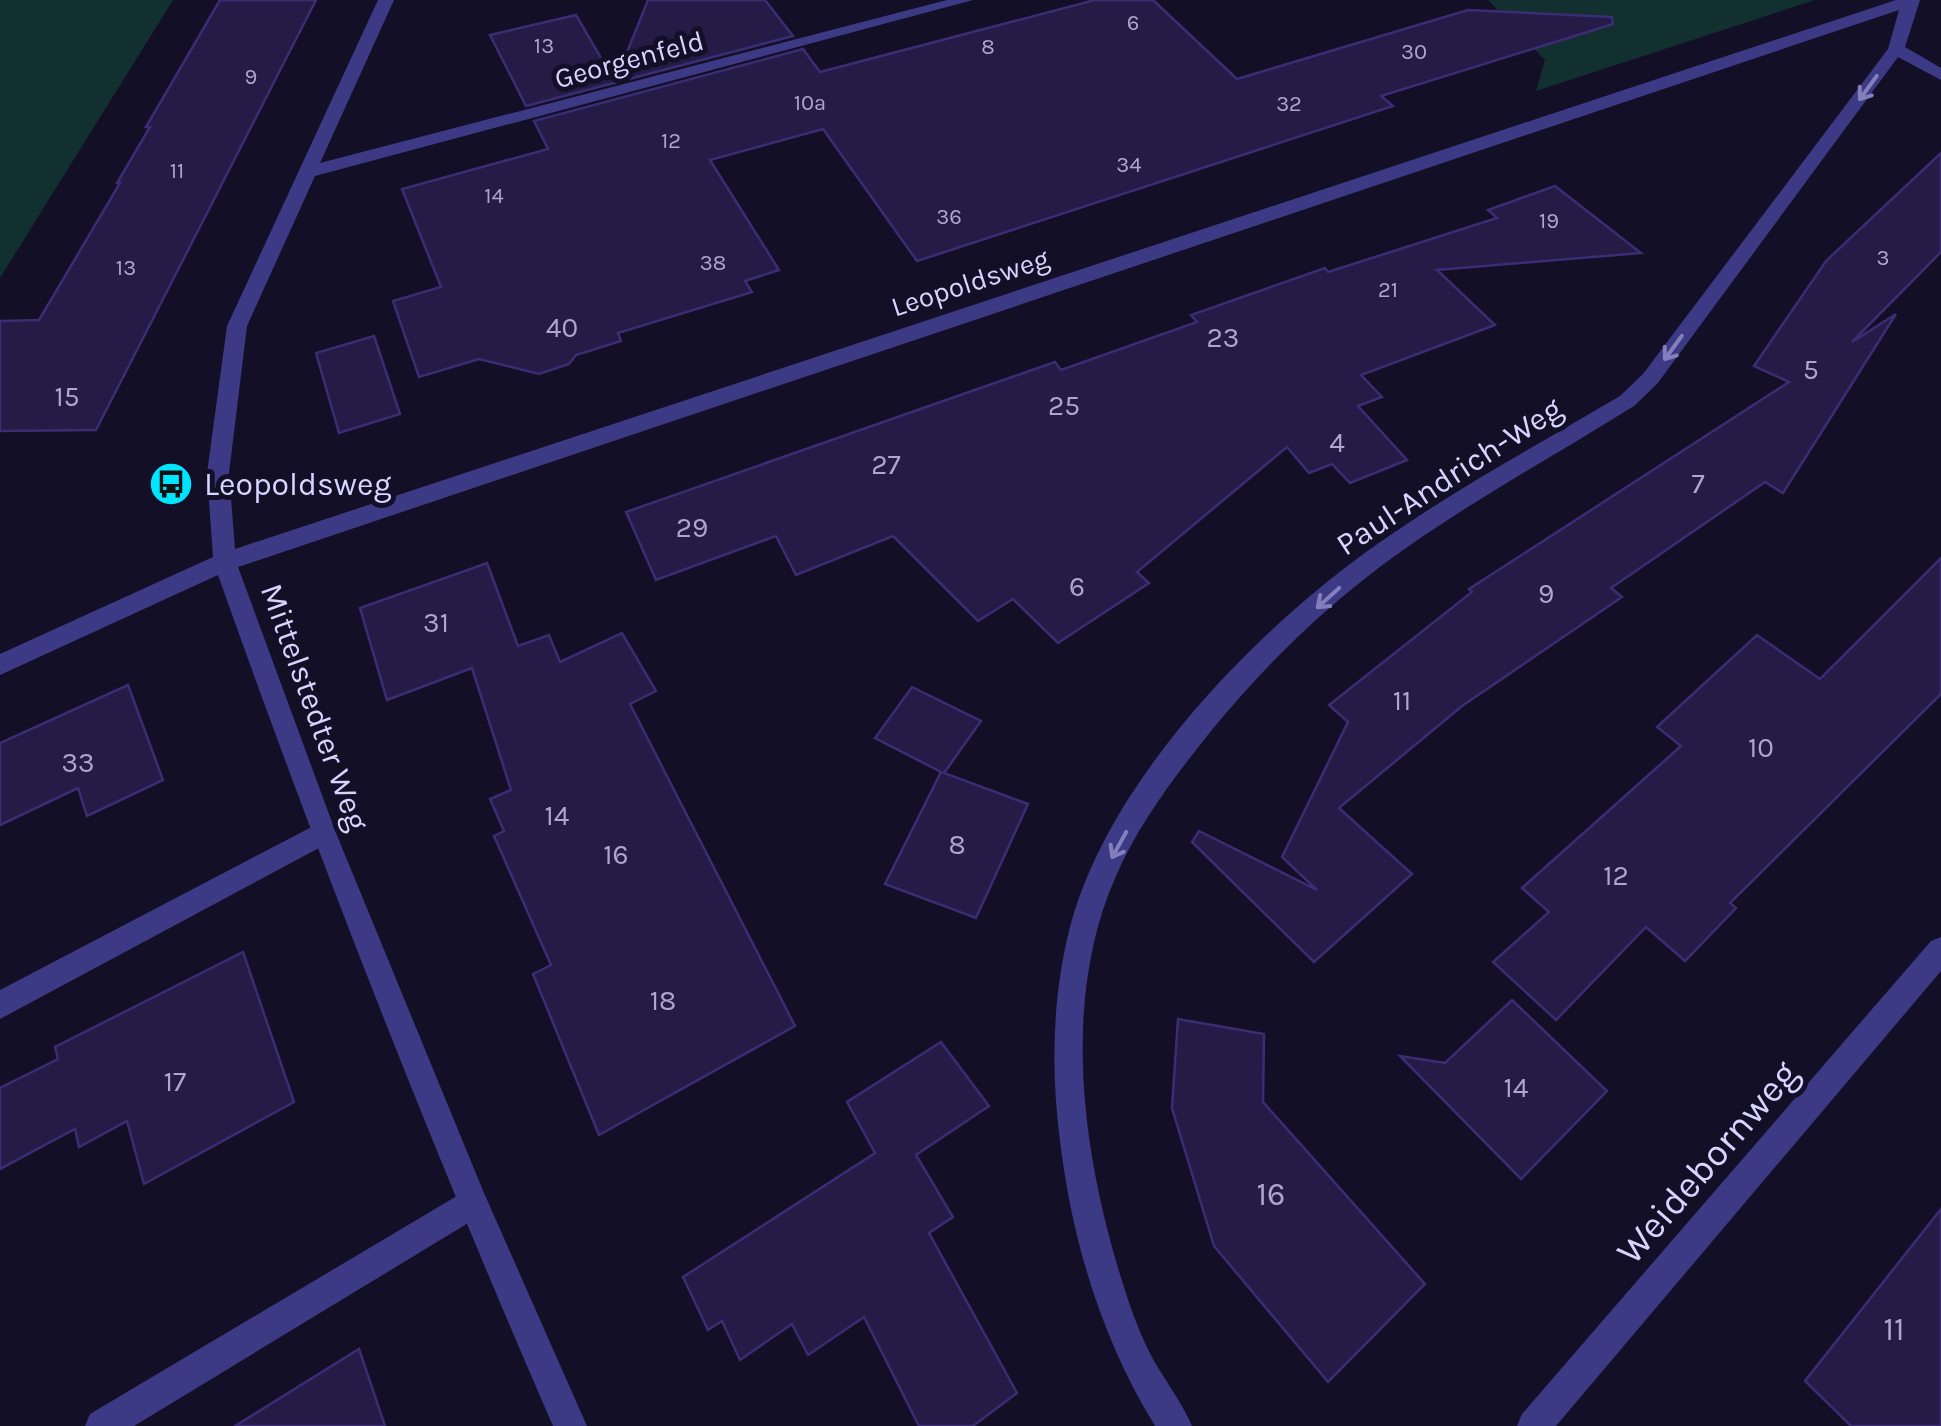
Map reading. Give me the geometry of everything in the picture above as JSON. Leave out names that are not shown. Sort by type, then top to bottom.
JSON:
[{"type":"street","name":"Mittelstedter Weg","points":[[386,0],[237,326],[218,472],[226,562],[322,833],[472,1203],[570,1426]]},
{"type":"street","name":"Georgenfeld","points":[[307,172],[965,0]]},
{"type":"street","name":"Paul-Andrich-Weg","points":[[1175,1426],[1128,1344],[1099,1264],[1082,1194],[1071,1090],[1072,995],[1081,940],[1102,876],[1136,814],[1254,664],[1356,572],[1444,511],[1626,401],[1650,379],[1896,49],[1910,0]]},
{"type":"street","name":"Leopoldsweg","points":[[0,665],[226,562],[1910,0]]},
{"type":"street","points":[[1896,49],[1941,75]]},
{"type":"street","points":[[0,1005],[322,833]]},
{"type":"street","name":"Weidebornweg","points":[[1534,1426],[1941,950]]},
{"type":"street","points":[[102,1426],[472,1203]]},
{"type":"green space","points":[[0,0],[173,0],[0,278]]},
{"type":"green space","points":[[1488,0],[1815,0],[1536,91],[1545,60]]},
{"type":"building","points":[[220,0],[316,0],[96,430],[0,431],[0,321],[39,320],[120,183],[150,127],[146,127]]},
{"type":"building","points":[[648,0],[765,0],[793,36],[526,106],[490,35],[576,15],[615,82]]},
{"type":"building","points":[[1095,0],[1153,0],[1237,79],[1468,10],[1612,17],[1613,24],[1381,96],[1393,106],[917,261],[823,129],[710,160],[779,270],[745,281],[752,292],[618,333],[621,341],[576,355],[569,364],[539,374],[479,359],[419,377],[393,301],[441,287],[402,189],[548,149],[534,121],[803,49],[820,72]]},
{"type":"building","points":[[1941,153],[1941,252],[1852,342],[1896,314],[1783,493],[1765,482],[1611,588],[1622,597],[1462,706],[1339,808],[1412,874],[1314,962],[1192,842],[1199,831],[1317,890],[1282,857],[1348,722],[1329,705],[1472,592],[1469,589],[1789,382],[1754,366],[1826,261]]},
{"type":"building","points":[[1555,186],[1641,253],[1437,270],[1495,325],[1361,375],[1382,397],[1358,406],[1407,460],[1350,483],[1332,464],[1309,473],[1287,447],[1137,572],[1149,583],[1058,643],[1013,599],[978,621],[893,536],[796,575],[776,536],[656,580],[626,512],[1055,362],[1061,370],[1197,322],[1191,315],[1325,268],[1328,272],[1497,218],[1488,210]]},
{"type":"building","points":[[374,336],[400,414],[339,433],[316,353]]},
{"type":"building","points":[[1941,558],[1941,694],[1730,903],[1736,908],[1685,961],[1646,927],[1556,1020],[1493,962],[1549,912],[1522,888],[1681,746],[1657,727],[1757,635],[1820,679]]},
{"type":"building","points":[[487,563],[518,646],[549,635],[560,662],[622,633],[656,691],[630,704],[795,1026],[599,1135],[533,974],[551,965],[494,836],[504,831],[490,799],[511,790],[472,668],[387,700],[360,608]]},
{"type":"building","points":[[128,685],[163,780],[87,816],[78,788],[0,825],[0,743]]},
{"type":"building","points":[[912,687],[981,721],[944,773],[1028,804],[976,918],[885,884],[941,772],[875,738]]},
{"type":"building","points":[[243,952],[294,1102],[144,1184],[127,1121],[79,1147],[75,1129],[0,1169],[0,1088],[58,1059],[55,1047]]},
{"type":"building","points":[[1512,1000],[1607,1091],[1521,1179],[1400,1056],[1445,1063]]},
{"type":"building","points":[[1178,1019],[1264,1034],[1263,1102],[1425,1284],[1328,1382],[1214,1246],[1172,1108]]},
{"type":"building","points":[[941,1042],[989,1106],[916,1155],[953,1217],[929,1233],[1017,1393],[973,1426],[919,1426],[864,1317],[808,1355],[792,1324],[740,1360],[722,1321],[708,1330],[683,1277],[875,1153],[847,1102]]},
{"type":"building","points":[[1941,1209],[1941,1426],[1851,1426],[1805,1381]]},
{"type":"building","points":[[359,1349],[385,1426],[235,1426]]},
{"type":"place","name":"Leopoldsweg","points":[[171,484]]}]
